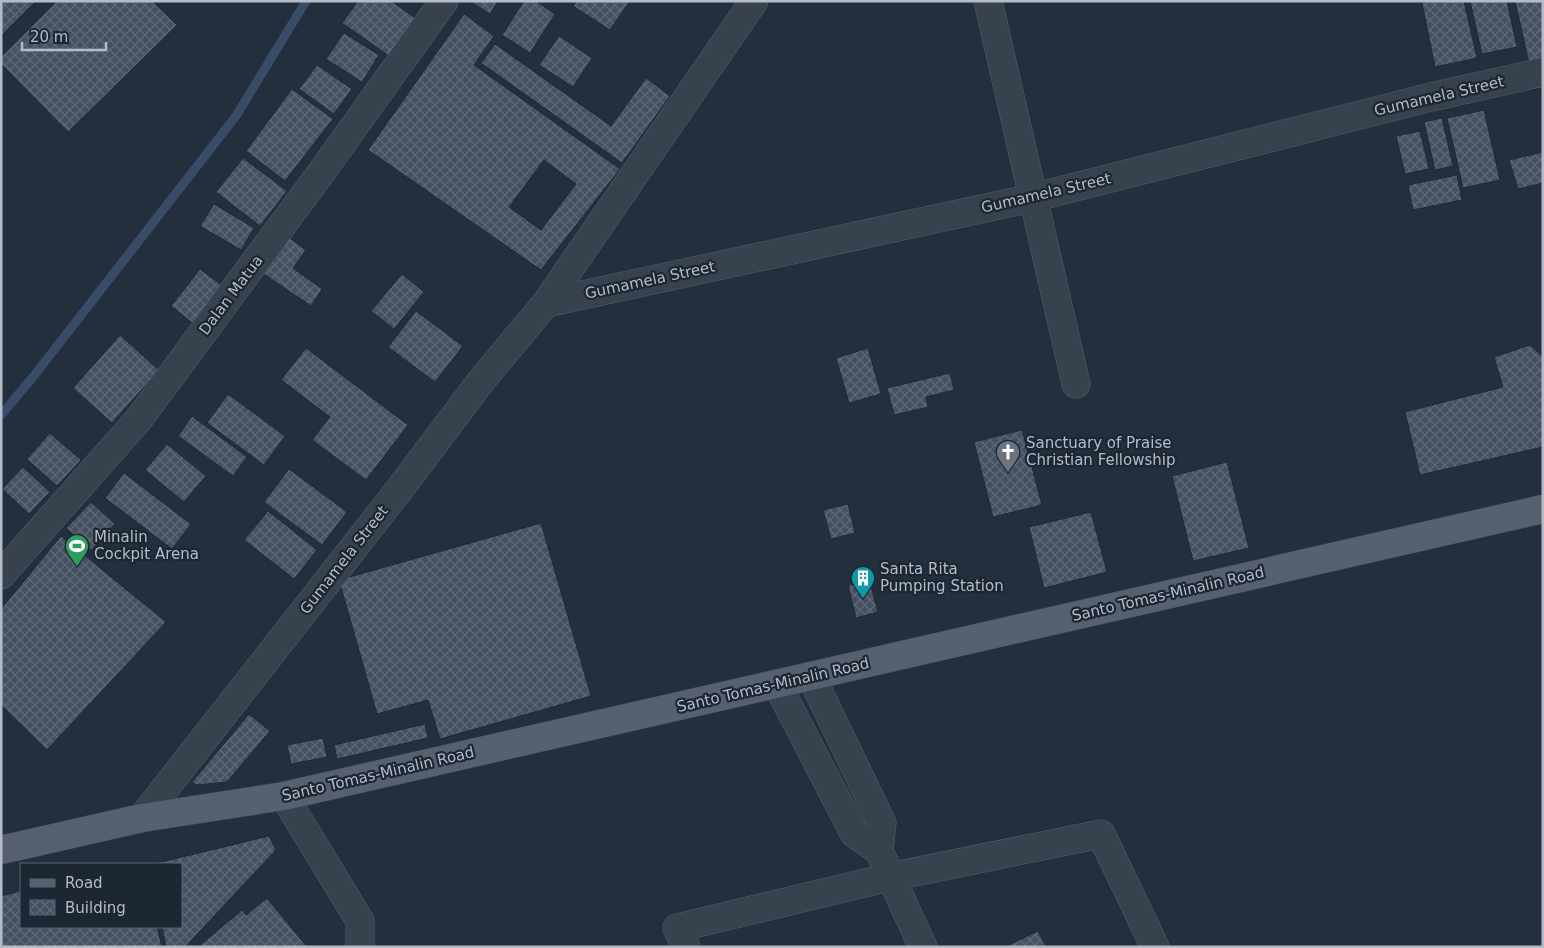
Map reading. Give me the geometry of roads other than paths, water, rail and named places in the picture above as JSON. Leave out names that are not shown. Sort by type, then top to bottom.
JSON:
[{"type":"main road","name":"Santo Tomas-Minalin Road","points":[[1,850],[142,818],[284,796],[1543,509]]},
{"type":"street","name":"Dalan Matua","points":[[1,575],[139,419],[323,170],[444,1]]},
{"type":"street","name":"Gumamela Street","points":[[142,818],[399,490],[481,381],[546,303],[754,1]]},
{"type":"street","points":[[988,1],[1076,384]]},
{"type":"street","name":"Gumamela Street","points":[[546,303],[1032,198],[1431,97],[1543,72]]},
{"type":"street","points":[[811,676],[882,823],[879,851],[923,947]]},
{"type":"street","points":[[777,684],[854,833],[879,851]]},
{"type":"street","points":[[284,796],[360,921],[360,947]]},
{"type":"street","points":[[686,947],[677,928],[890,877],[1101,834],[1156,947]]},
{"type":"waterway","points":[[1,415],[33,377],[236,116],[306,1]]},
{"type":"place","name":"Sanctuary of Praise Christian Fellowship","points":[[1008,473]]},
{"type":"place","name":"Minalin Cockpit Arena","points":[[77,567]]},
{"type":"place","name":"Santa Rita Pumping Station","points":[[863,599]]}]
